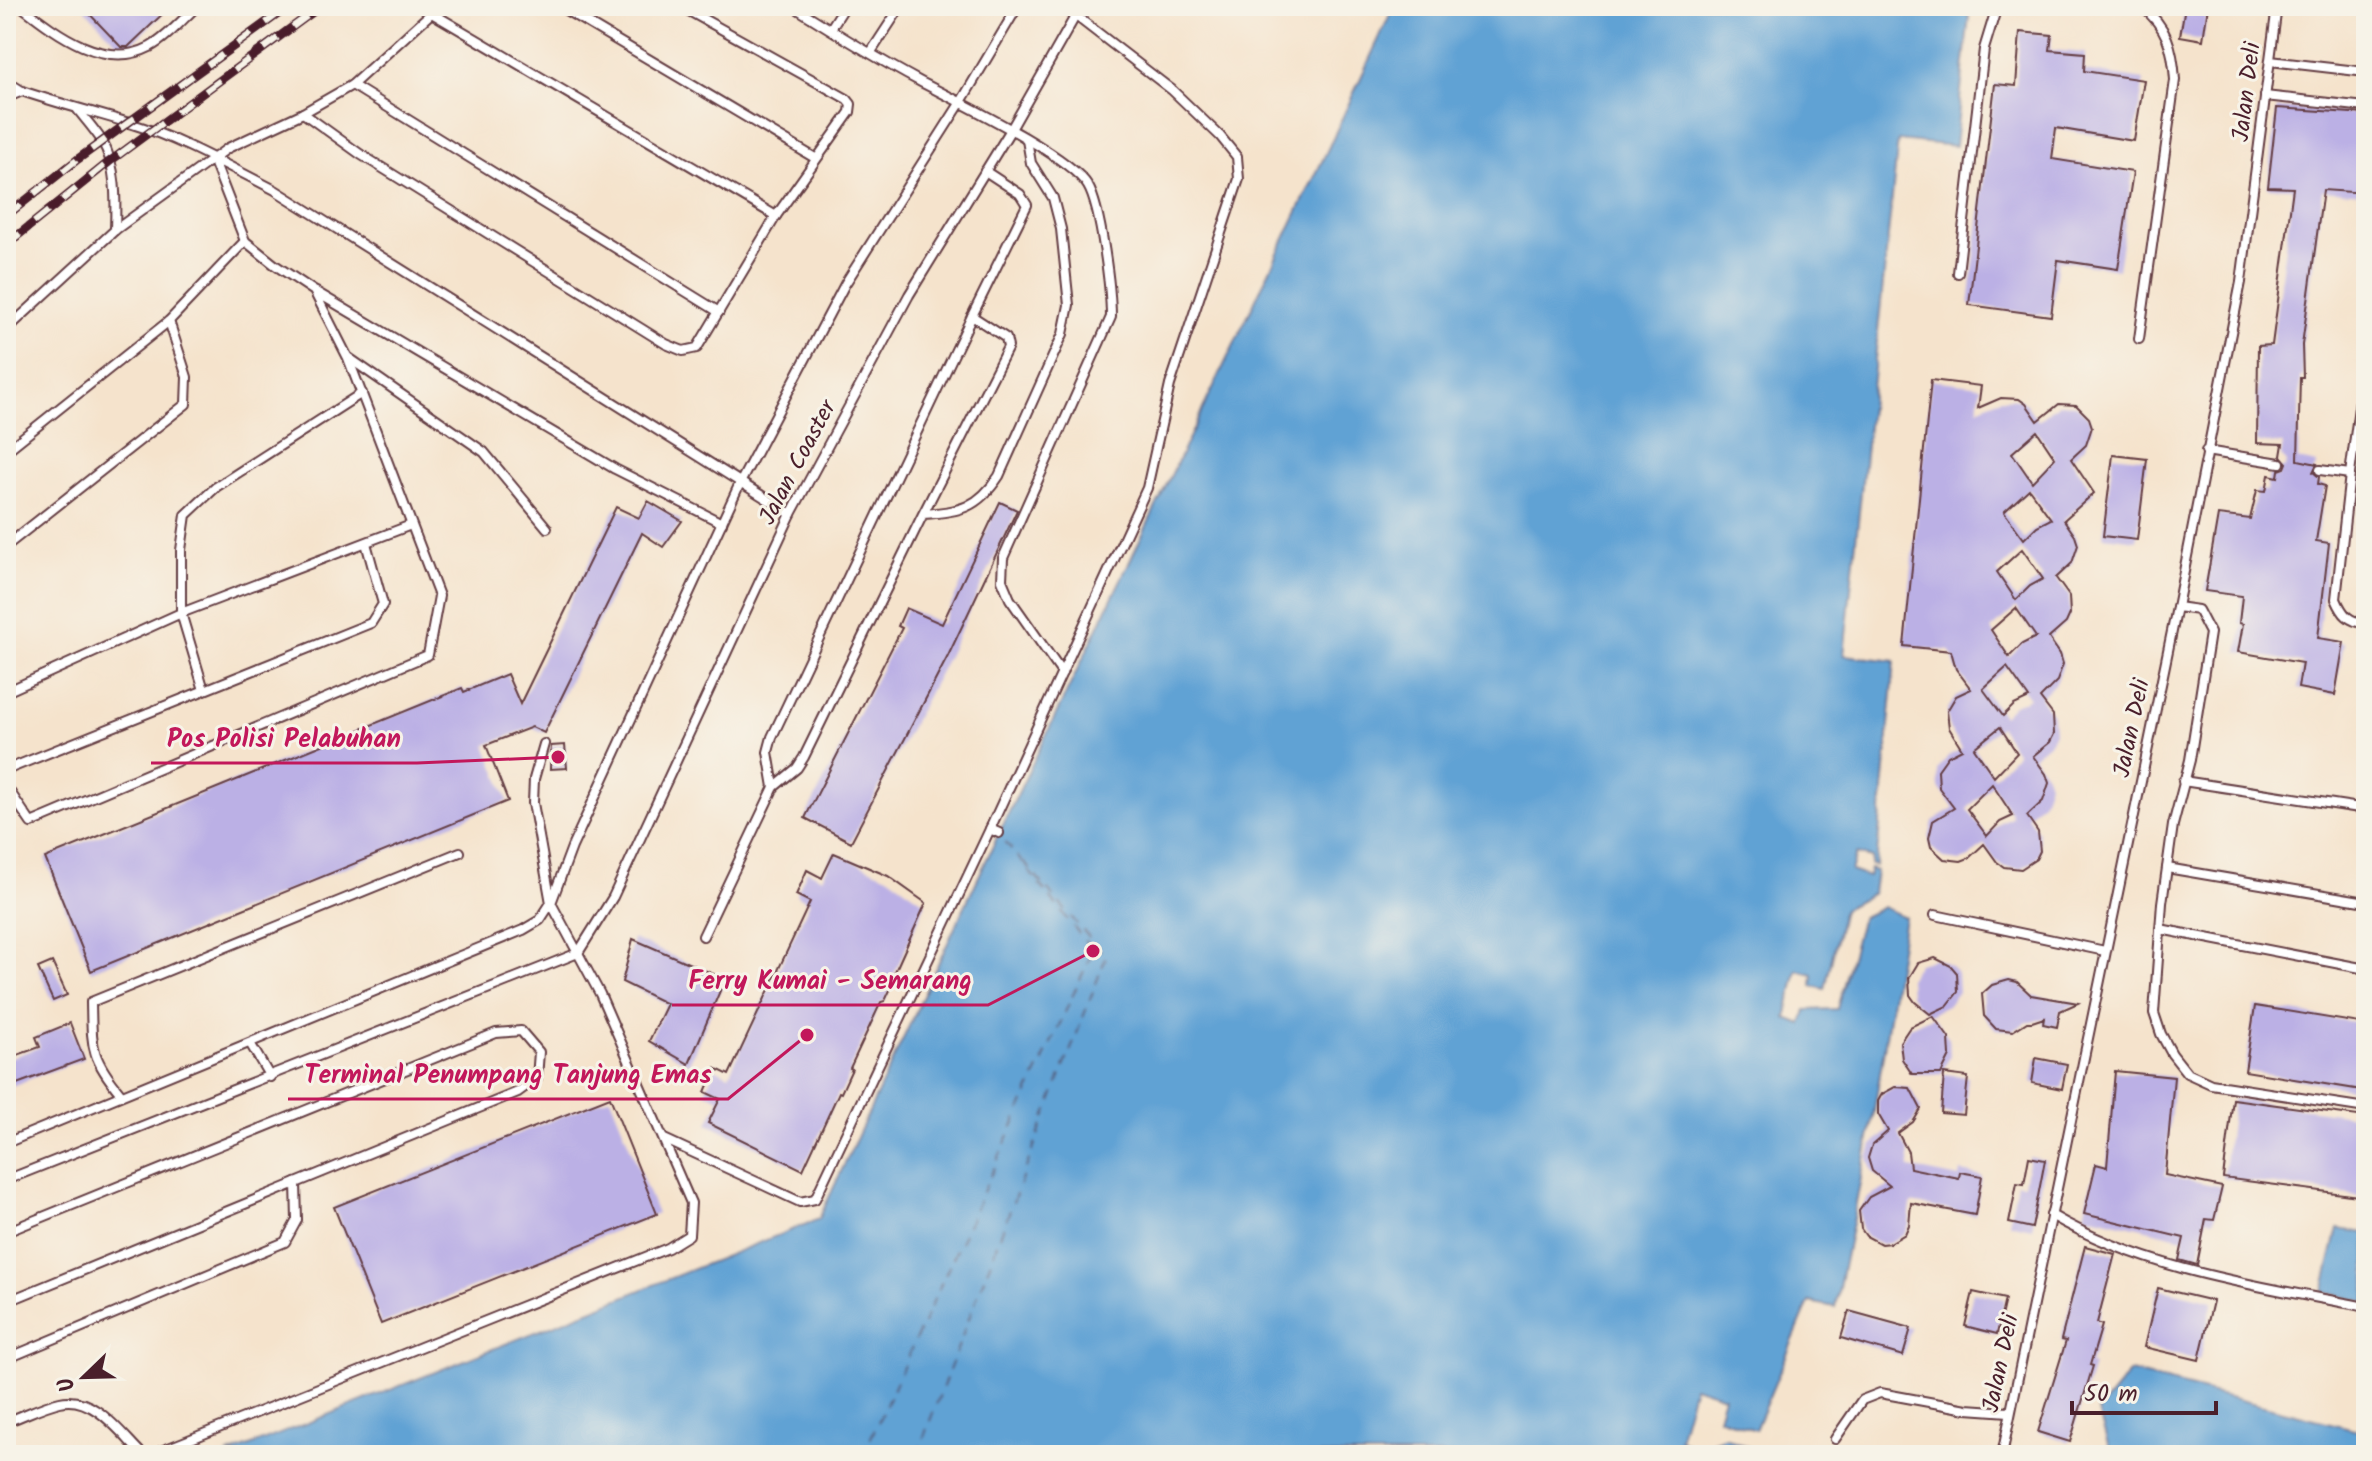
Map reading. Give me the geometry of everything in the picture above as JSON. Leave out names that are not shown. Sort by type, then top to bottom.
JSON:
[{"type":"lane","points":[[21,6],[60,35],[89,49],[120,56],[153,46],[197,6]]},
{"type":"lane","points":[[6,330],[115,230],[247,137],[303,113],[352,85],[439,6]]},
{"type":"lane","points":[[559,6],[815,158]]},
{"type":"lane","points":[[303,113],[360,154],[666,344],[683,351],[697,348],[776,216],[850,112],[851,104],[680,6]]},
{"type":"lane","points":[[793,6],[1027,140],[1077,172],[1088,186],[1095,204],[1111,299],[1111,317],[1107,332],[1003,558],[1002,580],[1010,599],[1062,673]]},
{"type":"lane","points":[[831,28],[845,6]]},
{"type":"lane","points":[[871,52],[901,6]]},
{"type":"lane","name":"Jalan Coaster","points":[[551,903],[572,847],[740,483],[845,284],[1018,6]]},
{"type":"lane","points":[[663,1139],[800,1202],[815,1199],[994,831],[1147,488],[1170,385],[1239,179],[1237,157],[1220,136],[1172,90],[1076,16],[1058,6]]},
{"type":"lane","name":"Jalan Coaster","points":[[578,953],[613,897],[791,514],[909,295],[1010,131],[1081,6]]},
{"type":"lane","points":[[1958,273],[1984,49],[1995,13],[2003,6]]},
{"type":"lane","points":[[2139,339],[2175,80],[2173,50],[2163,27],[2141,6]]},
{"type":"lane","name":"Jalan Deli","points":[[2002,1455],[2241,282],[2277,6]]},
{"type":"lane","points":[[430,12],[776,216]]},
{"type":"lane","points":[[2270,61],[2366,72]]},
{"type":"lane","points":[[6,81],[22,91],[128,123],[213,159],[275,190],[791,514]]},
{"type":"lane","points":[[352,85],[719,312]]},
{"type":"lane","points":[[6,98],[22,91]]},
{"type":"lane","points":[[2265,96],[2366,107]]},
{"type":"lane","points":[[78,110],[107,152],[116,194],[115,230]]},
{"type":"lane","points":[[923,514],[959,510],[987,494],[999,476],[1063,334],[1069,305],[1061,229],[1053,198],[1031,163],[1027,140]]},
{"type":"lane","points":[[213,159],[245,241],[275,265],[615,469],[722,523]]},
{"type":"lane","points":[[774,787],[768,752],[772,737],[1027,205],[1020,194],[985,171]]},
{"type":"lane","points":[[6,451],[169,321],[245,241]]},
{"type":"lane","points":[[6,786],[31,823],[428,655],[439,596],[348,358],[314,291]]},
{"type":"lane","points":[[703,936],[774,787],[797,768],[804,757],[1008,347],[1006,338],[972,316]]},
{"type":"lane","points":[[6,546],[186,404],[187,377],[169,321]]},
{"type":"lane","points":[[2366,355],[2336,599],[2343,615],[2366,624]]},
{"type":"lane","points":[[348,358],[484,452],[547,528]]},
{"type":"lane","points":[[204,690],[181,613],[181,550],[186,515],[216,487],[362,393]]},
{"type":"lane","points":[[2206,451],[2280,463]]},
{"type":"lane","points":[[2320,470],[2350,474]]},
{"type":"lane","points":[[6,692],[181,613],[411,525]]},
{"type":"lane","points":[[6,770],[371,623],[383,604],[366,543]]},
{"type":"lane","points":[[2177,607],[2198,610],[2210,633],[2190,760],[2183,781],[2167,868],[2154,1013],[2161,1034],[2187,1073],[2211,1084],[2310,1102],[2366,1108]]},
{"type":"lane","points":[[151,1455],[668,1248],[689,1235],[691,1203],[600,994],[551,903],[533,803],[534,779],[544,744]]},
{"type":"lane","points":[[2183,781],[2366,809]]},
{"type":"lane","points":[[121,1094],[107,1077],[93,1051],[91,1002],[460,852]]},
{"type":"lane","points":[[2167,868],[2366,902]]},
{"type":"lane","points":[[6,1143],[523,930],[540,920],[551,903]]},
{"type":"lane","points":[[1935,915],[2105,951]]},
{"type":"lane","points":[[2160,929],[2366,969]]},
{"type":"lane","points":[[6,1180],[578,953]]},
{"type":"lane","points":[[6,1232],[496,1033],[521,1031],[539,1052],[537,1078],[518,1092],[6,1302]]},
{"type":"lane","points":[[250,1043],[270,1077]]},
{"type":"lane","points":[[6,1359],[285,1242],[297,1220],[296,1183]]},
{"type":"lane","points":[[2051,1215],[2085,1235],[2171,1265],[2366,1307]]},
{"type":"lane","points":[[1835,1439],[1862,1400],[1880,1393],[1967,1409],[2009,1412]]},
{"type":"lane","points":[[6,1422],[61,1401],[75,1401],[95,1409],[143,1455]]},
{"type":"water","points":[[1394,6],[1970,6],[1955,146],[1898,140],[1844,655],[1895,661],[1876,866],[1871,865],[1872,858],[1856,854],[1851,871],[1868,877],[1870,869],[1876,871],[1873,893],[1842,913],[1825,989],[1812,986],[1813,974],[1797,970],[1786,1018],[1802,1024],[1806,1010],[1837,1009],[1862,917],[1883,907],[1905,917],[1872,1124],[1835,1307],[1809,1302],[1755,1430],[1718,1417],[1724,1396],[1694,1386],[1679,1439],[1703,1453],[1712,1442],[1725,1437],[1753,1449],[1752,1455],[227,1455],[819,1219],[999,833]]},
{"type":"water","points":[[2338,1229],[2366,1233],[2366,1302],[2323,1292]]},
{"type":"water","points":[[2130,1372],[2366,1432],[2366,1455],[2125,1455],[2110,1451],[2098,1411]]},
{"type":"building","points":[[82,6],[171,6],[128,47],[121,47]]},
{"type":"building","points":[[2185,6],[2208,6],[2203,40],[2180,36]]},
{"type":"building","points":[[2020,32],[2052,35],[2050,50],[2085,53],[2084,71],[2144,80],[2134,141],[2056,128],[2052,159],[2133,172],[2118,269],[2058,260],[2051,316],[1969,305],[1995,84],[2016,86]]},
{"type":"building","points":[[2277,108],[2366,114],[2366,193],[2323,190],[2302,345],[2303,377],[2300,377],[2298,460],[2317,464],[2313,472],[2319,477],[2318,484],[2325,486],[2316,541],[2329,543],[2318,638],[2344,642],[2335,695],[2298,688],[2302,663],[2238,652],[2243,624],[2239,623],[2242,596],[2205,591],[2218,515],[2250,519],[2257,490],[2266,491],[2269,475],[2278,477],[2279,470],[2285,468],[2287,463],[2281,456],[2283,444],[2257,443],[2258,346],[2272,345],[2293,188],[2268,187]]},
{"type":"building","points":[[1931,380],[1981,386],[1978,408],[2001,398],[2019,399],[2038,421],[2059,404],[2076,405],[2089,418],[2092,427],[2086,445],[2071,459],[2094,493],[2064,520],[2078,545],[2072,563],[2056,578],[2069,596],[2070,614],[2066,623],[2049,638],[2063,664],[2057,681],[2040,698],[2053,715],[2054,734],[2050,742],[2033,756],[2049,783],[2043,801],[2027,816],[2038,832],[2040,851],[2036,859],[2021,869],[2004,867],[1984,844],[1961,861],[1944,859],[1931,847],[1929,838],[1933,821],[1954,808],[1939,788],[1938,770],[1948,756],[1962,749],[1949,728],[1947,711],[1956,696],[1971,689],[1956,669],[1951,651],[1904,646]],"holes":[[[2037,431],[2055,458],[2032,482],[2012,453]],[[2029,489],[2051,519],[2037,526],[2024,539],[2004,512]],[[2022,549],[2043,579],[2030,586],[2016,600],[1997,572]],[[2016,608],[2036,637],[2022,644],[2009,657],[1991,630]],[[2007,667],[2029,698],[2014,705],[2003,716],[1983,689]],[[2000,727],[2017,753],[1994,777],[1974,748]],[[1992,784],[2013,816],[2000,822],[1987,836],[1967,809]]]},
{"type":"building","points":[[2113,455],[2147,459],[2137,540],[2103,536]]},
{"type":"building","points":[[648,501],[682,521],[663,547],[642,533],[544,733],[532,727],[486,745],[508,801],[91,971],[45,858],[462,688],[464,692],[507,674],[520,704],[616,507],[639,518]]},
{"type":"building","points":[[1000,502],[1017,510],[948,656],[851,842],[805,818],[902,628],[898,626],[906,608],[942,624]]},
{"type":"building","points":[[565,745],[567,768],[550,769],[551,746]]},
{"type":"building","points":[[834,853],[888,876],[926,903],[885,1001],[881,1002],[803,1170],[708,1123],[720,1099],[705,1092],[715,1068],[729,1075],[810,902],[796,895],[807,870],[822,878]]},
{"type":"building","points":[[633,939],[725,979],[689,1064],[649,1041],[667,1004],[622,982]]},
{"type":"building","points":[[1935,958],[1951,966],[1957,973],[1958,992],[1947,1006],[1930,1014],[1910,995],[1909,978],[1918,963]]},
{"type":"building","points":[[52,962],[67,995],[53,1001],[38,968]]},
{"type":"building","points":[[2009,980],[2017,982],[2031,995],[2078,1003],[2060,1011],[2057,1027],[2043,1024],[2044,1018],[2027,1022],[2013,1031],[1996,1029],[1984,1016],[1982,994],[1992,985]]},
{"type":"building","points":[[2255,1006],[2366,1024],[2362,1090],[2245,1071]]},
{"type":"building","points":[[1933,1016],[1949,1038],[1950,1056],[1941,1074],[1912,1074],[1902,1059],[1900,1042],[1910,1027]]},
{"type":"building","points":[[70,1023],[84,1059],[6,1088],[6,1059],[40,1047],[36,1037]]},
{"type":"building","points":[[2036,1058],[2067,1064],[2062,1089],[2032,1083]]},
{"type":"building","points":[[2115,1071],[2174,1077],[2165,1175],[2222,1187],[2214,1220],[2206,1219],[2197,1265],[2179,1260],[2184,1238],[2084,1214],[2096,1164],[2107,1167]]},
{"type":"building","points":[[1944,1074],[1968,1077],[1964,1115],[1941,1113]]},
{"type":"building","points":[[1895,1087],[1910,1088],[1921,1109],[1913,1122],[1898,1133],[1908,1152],[1910,1168],[1959,1178],[1960,1172],[1982,1176],[1975,1215],[1911,1203],[1905,1234],[1890,1243],[1881,1244],[1866,1236],[1861,1229],[1859,1211],[1869,1197],[1890,1186],[1872,1171],[1868,1158],[1872,1145],[1888,1131],[1878,1114],[1878,1101],[1882,1094]]},
{"type":"building","points":[[610,1097],[657,1214],[381,1324],[334,1207]]},
{"type":"building","points":[[2233,1099],[2366,1117],[2366,1197],[2223,1178]]},
{"type":"building","points":[[2029,1157],[2045,1160],[2032,1228],[2009,1223],[2017,1183],[2024,1184]]},
{"type":"building","points":[[2085,1246],[2115,1254],[2097,1323],[2102,1325],[2090,1365],[2093,1366],[2070,1442],[2038,1432],[2066,1341],[2061,1340]]},
{"type":"building","points":[[2158,1288],[2213,1301],[2199,1360],[2144,1347]]},
{"type":"building","points":[[1973,1292],[2005,1299],[1997,1334],[1965,1326]]},
{"type":"building","points":[[1849,1311],[1911,1328],[1903,1356],[1841,1338]]},
{"type":"ferry route","points":[[863,1455],[1093,951],[1000,835]]},
{"type":"ferry route","points":[[917,1455],[1106,957],[1020,858]]},
{"type":"railway","points":[[6,216],[78,159],[289,6]]},
{"type":"railway","points":[[6,245],[109,162],[321,6]]},
{"type":"place","name":"Pos Polisi Pelabuhan","points":[[558,757]]},
{"type":"place","name":"Ferry Kumai - Semarang","points":[[1093,951]]},
{"type":"place","name":"Terminal Penumpang Tanjung Emas","points":[[807,1035]]}]
